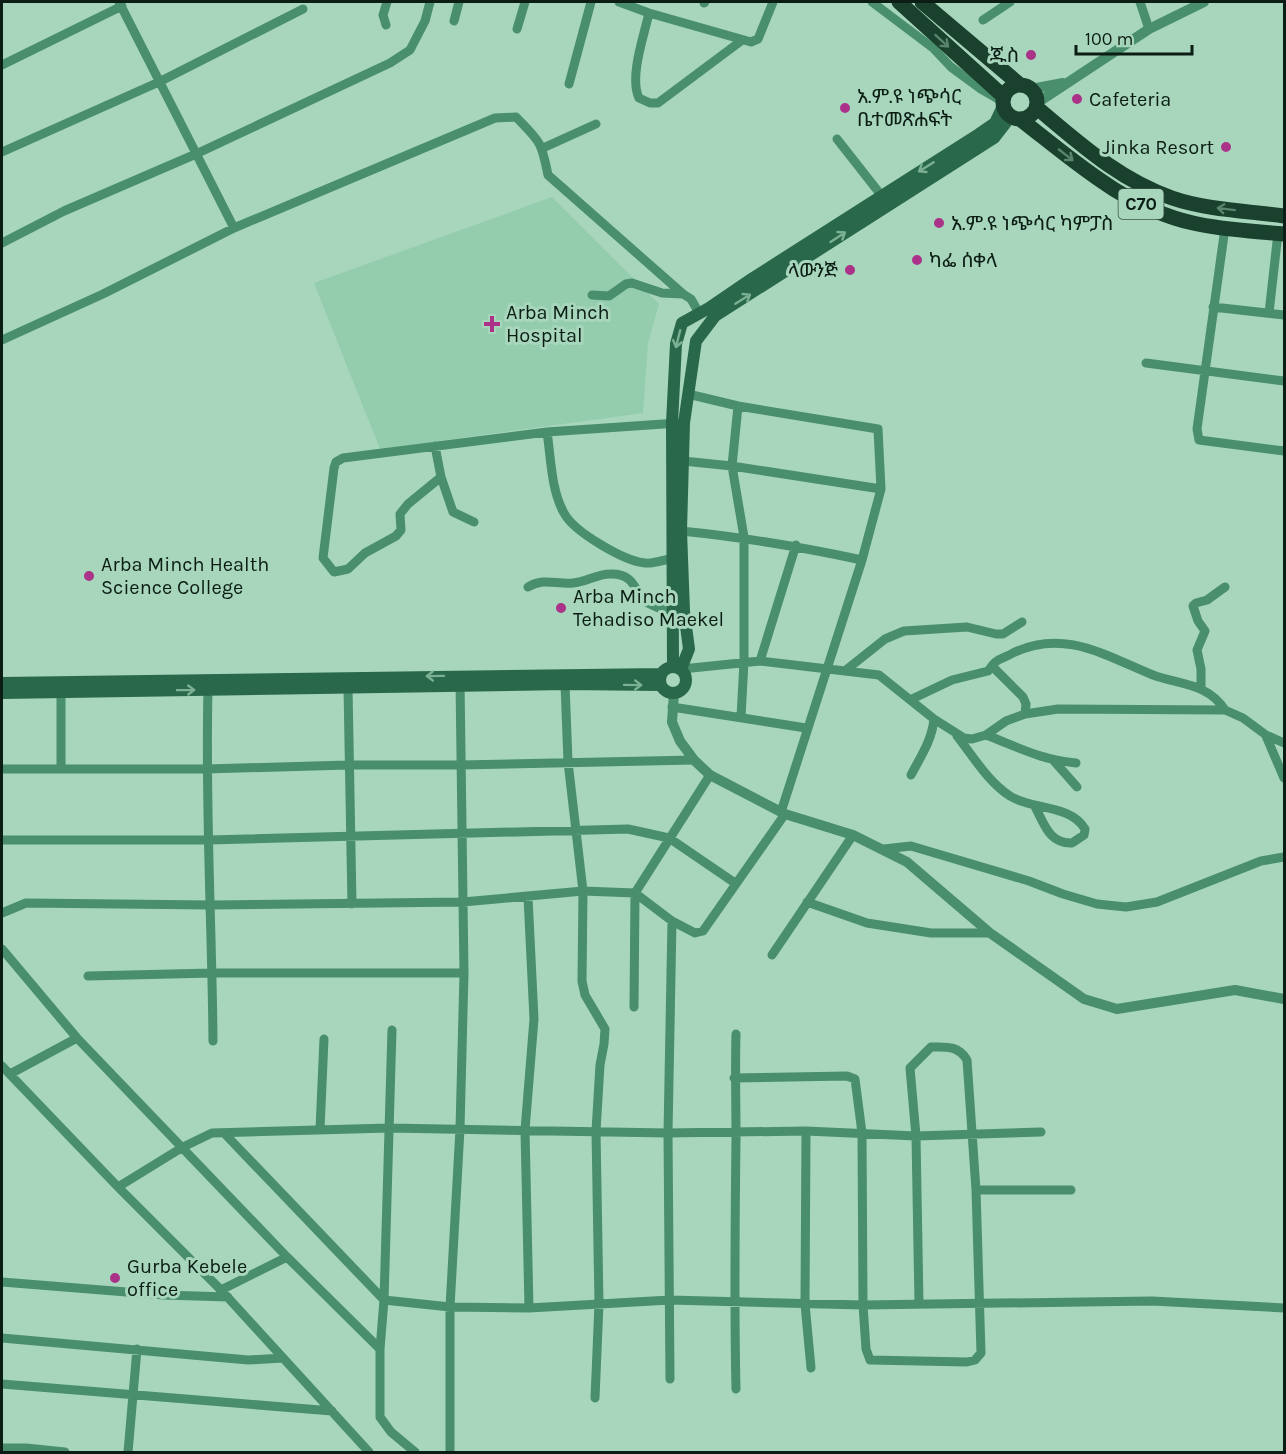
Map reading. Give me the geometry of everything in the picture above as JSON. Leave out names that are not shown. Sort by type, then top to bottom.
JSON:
[{"type":"highway","name":"C70","points":[[899,2],[1008,108],[1096,178],[1123,195],[1159,213],[1193,223],[1281,234]]},
{"type":"highway","name":"C70","points":[[922,2],[1113,170],[1173,199],[1284,216]]},
{"type":"highway","points":[[1009,88],[1031,96],[1030,115],[1008,108],[1009,88]]},
{"type":"main road","points":[[785,264],[881,195],[995,123],[1008,108]]},
{"type":"main road","points":[[679,668],[665,669],[661,680],[666,691],[674,693],[685,686],[687,677],[679,668],[673,615],[672,558],[678,423],[676,344],[682,322],[757,282],[993,138],[1008,108]]},
{"type":"main road","points":[[679,668],[689,649],[684,611],[681,531],[683,461],[678,423],[688,394],[696,341],[715,316],[757,282]]},
{"type":"main road","points":[[2,693],[348,687],[460,680],[565,684],[661,680]]},
{"type":"main road","points":[[2,683],[661,680]]},
{"type":"street","points":[[386,25],[383,15],[387,2]]},
{"type":"street","points":[[2,243],[64,211],[196,154],[390,63],[410,50],[425,21],[430,2]]},
{"type":"street","points":[[454,21],[459,2]]},
{"type":"street","points":[[517,29],[525,2]]},
{"type":"street","points":[[568,84],[591,2]]},
{"type":"street","points":[[619,2],[741,41],[751,42],[758,39],[773,2]]},
{"type":"street","points":[[872,2],[933,48],[951,67],[1008,108]]},
{"type":"street","points":[[983,20],[1010,2]]},
{"type":"street","points":[[1140,2],[1149,29]]},
{"type":"street","points":[[1031,96],[1070,82],[1149,29],[1204,2]]},
{"type":"street","points":[[2,65],[120,4],[234,228]]},
{"type":"street","points":[[2,152],[159,82],[303,9]]},
{"type":"street","points":[[649,13],[635,77],[635,90],[639,98],[650,103],[658,103],[741,41]]},
{"type":"street","points":[[2,340],[103,294],[234,228],[495,118],[516,117],[538,139],[543,148],[548,175],[691,299],[699,313]]},
{"type":"street","points":[[543,148],[596,124]]},
{"type":"street","points":[[837,139],[881,195]]},
{"type":"street","points":[[1225,228],[1197,429],[1199,440],[1284,451]]},
{"type":"street","points":[[1269,313],[1281,234]]},
{"type":"street","points":[[592,295],[609,296],[626,284],[632,283],[662,293],[683,294]]},
{"type":"street","points":[[1213,307],[1284,315]]},
{"type":"street","points":[[1146,363],[1284,381]]},
{"type":"street","points":[[2,912],[26,903],[211,905],[463,902],[583,891],[635,893],[672,921],[695,933],[703,931],[783,813],[806,728],[828,669],[862,560],[881,489],[878,429],[738,406],[688,394]]},
{"type":"street","points":[[738,406],[732,466],[744,537],[744,662],[741,717]]},
{"type":"street","points":[[441,477],[408,504],[400,514],[401,530],[396,536],[365,553],[348,569],[334,572],[327,565],[322,558],[336,462],[343,458],[547,432],[678,423]]},
{"type":"street","points":[[547,432],[559,500],[564,514],[571,523],[588,538],[645,563],[672,558]]},
{"type":"street","points":[[435,446],[441,477],[453,512],[474,522]]},
{"type":"street","points":[[683,461],[732,466],[881,489]]},
{"type":"street","points":[[681,531],[796,545],[862,560]]},
{"type":"street","points":[[760,661],[796,545]]},
{"type":"street","points":[[528,587],[536,582],[547,580],[572,583],[607,573],[620,574],[630,580],[647,603],[661,607],[673,615]]},
{"type":"street","points":[[1201,689],[1201,669],[1197,650],[1205,631],[1198,621],[1193,606],[1207,600],[1225,587]]},
{"type":"street","points":[[846,670],[885,639],[904,631],[967,627],[1003,634],[1022,622]]},
{"type":"street","points":[[912,699],[952,680],[988,671],[993,667],[994,662],[1027,646],[1043,643],[1074,644],[1124,661],[1154,675],[1209,692],[1225,710]]},
{"type":"street","points":[[679,668],[760,661],[879,675],[912,699],[934,719],[964,738],[972,739],[986,735],[1006,721],[1025,714],[1058,709],[1225,710],[1243,718],[1266,735],[1284,743]]},
{"type":"street","points":[[993,667],[1023,698],[1026,704],[1025,714]]},
{"type":"street","points":[[450,1452],[450,1307],[460,1129],[464,973],[460,680]]},
{"type":"street","points":[[565,684],[568,762],[583,891],[582,981],[585,995],[605,1029],[600,1065],[596,1131],[599,1304],[595,1398]]},
{"type":"street","points":[[348,687],[352,904]]},
{"type":"street","points":[[208,690],[206,769],[213,1041]]},
{"type":"street","points":[[61,768],[62,691]]},
{"type":"street","points":[[674,693],[672,722],[694,760],[710,775],[783,813],[854,835],[907,862],[990,933],[1084,999],[1117,1009],[1235,990],[1284,999]]},
{"type":"street","points":[[672,707],[806,728]]},
{"type":"street","points":[[911,775],[928,744],[933,731],[934,719]]},
{"type":"street","points":[[951,729],[999,787],[1011,796],[1074,817],[1085,829],[1084,835],[1072,843],[1058,841],[1051,837],[1034,805]]},
{"type":"street","points":[[986,735],[1054,761],[1076,763]]},
{"type":"street","points":[[1266,735],[1284,778]]},
{"type":"street","points":[[2,769],[206,769],[694,760]]},
{"type":"street","points":[[1054,761],[1077,787]]},
{"type":"street","points":[[634,1007],[635,893],[710,775]]},
{"type":"street","points":[[2,840],[209,840],[628,829],[669,838],[735,883]]},
{"type":"street","points":[[772,955],[854,835]]},
{"type":"street","points":[[884,849],[911,846],[1029,881],[1096,904],[1126,907],[1157,902],[1261,861],[1284,857]]},
{"type":"street","points":[[528,897],[534,1019],[525,1130],[529,1308]]},
{"type":"street","points":[[807,902],[867,923],[931,933],[990,933]]},
{"type":"street","points":[[670,1378],[668,1133],[672,921]]},
{"type":"street","points":[[2,949],[77,1038],[287,1257],[380,1349]]},
{"type":"street","points":[[88,976],[212,973],[464,973]]},
{"type":"street","points":[[392,1030],[384,1300],[380,1349],[380,1417],[391,1432],[415,1452]]},
{"type":"street","points":[[736,1034],[734,1078],[736,1389]]},
{"type":"street","points":[[10,1074],[77,1038]]},
{"type":"street","points":[[320,1129],[324,1039]]},
{"type":"street","points":[[734,1078],[847,1076],[855,1079],[862,1132],[863,1305],[866,1349],[870,1360],[967,1362],[975,1360],[981,1353],[973,1133],[967,1060],[962,1052],[952,1047],[931,1047],[910,1068],[916,1136],[919,1304]]},
{"type":"street","points":[[2,1066],[224,1293],[369,1452]]},
{"type":"street","points":[[118,1187],[183,1147],[212,1133],[389,1128],[668,1133],[806,1131],[916,1136],[1041,1132]]},
{"type":"street","points":[[806,1131],[805,1304],[811,1368]]},
{"type":"street","points":[[224,1133],[384,1300],[450,1307],[529,1308],[670,1300],[863,1305],[1152,1301],[1284,1308]]},
{"type":"street","points":[[976,1190],[1071,1190]]},
{"type":"street","points":[[2,1282],[164,1295],[224,1293],[287,1257]]},
{"type":"street","points":[[2,1338],[248,1360],[283,1358]]},
{"type":"street","points":[[128,1452],[137,1349]]},
{"type":"street","points":[[2,1384],[332,1411]]},
{"type":"street","points":[[2,1448],[65,1452]]},
{"type":"shaded area","name":"Arba Minch Hospital","points":[[552,197],[659,304],[648,343],[643,413],[380,449],[314,283]]},
{"type":"place","name":"ጁስ","points":[[1031,55]]},
{"type":"place","name":"Cafeteria","points":[[1077,99]]},
{"type":"place","name":"አ.ም.ዩ ነጭሳር ቤተመጽሐፍት","points":[[845,108]]},
{"type":"place","name":"Jinka Resort","points":[[1226,147]]},
{"type":"place","name":"አ.ም.ዩ ነጭሳር ካምፓስ","points":[[939,223]]},
{"type":"place","name":"ካፌ ሰቀላ","points":[[917,260]]},
{"type":"place","name":"ላውንጅ","points":[[850,270]]},
{"type":"place","name":"Arba Minch Hospital","points":[[492,324]]},
{"type":"place","name":"Arba Minch Health Science College","points":[[89,576]]},
{"type":"place","name":"Arba Minch Tehadiso Maekel","points":[[561,608]]},
{"type":"place","name":"Gurba Kebele office","points":[[115,1278]]}]
